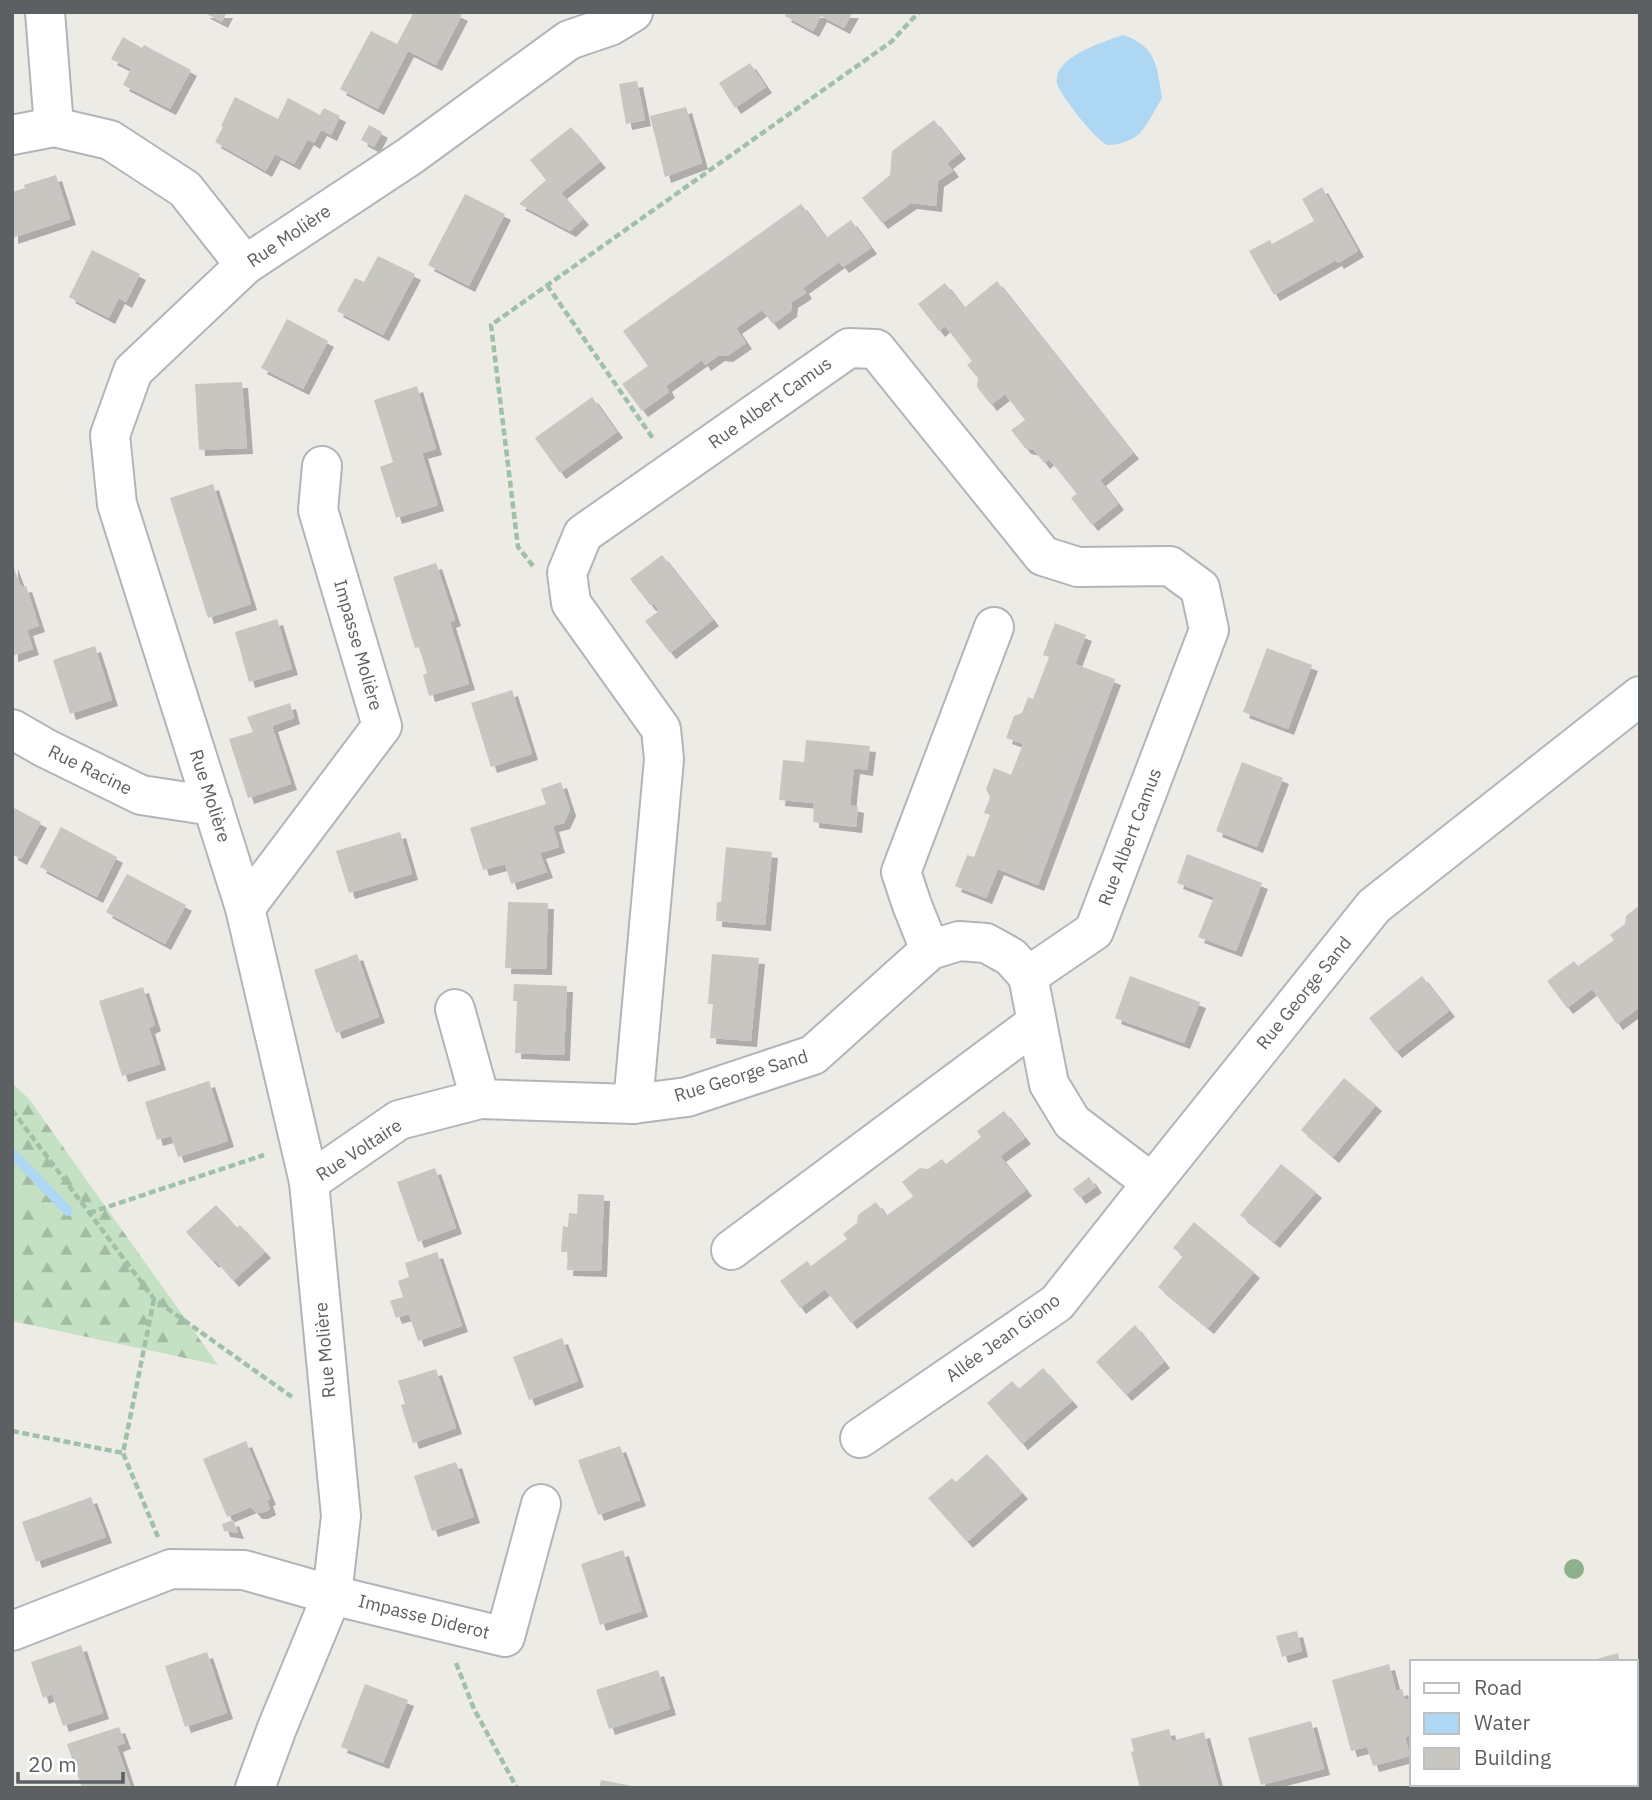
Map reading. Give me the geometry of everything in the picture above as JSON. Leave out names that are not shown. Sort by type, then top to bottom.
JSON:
[{"type":"street","points":[[45,12],[54,127]]},
{"type":"street","name":"Rue Molière","points":[[255,1788],[332,1595],[341,1516],[309,1182],[245,908],[117,504],[110,435],[133,371],[245,265],[410,156],[565,26],[610,26],[633,12]]},
{"type":"street","points":[[12,135],[54,127],[110,140],[185,189],[245,265]]},
{"type":"street","name":"Rue Albert Camus","points":[[567,573],[583,534],[849,348],[876,349],[1043,556],[1078,567],[1170,566],[1200,588],[1209,629],[1094,930],[1028,976]]},
{"type":"street","name":"Impasse Molière","points":[[245,908],[382,726],[318,510],[322,466]]},
{"type":"street","points":[[567,573],[571,603],[661,730],[664,759],[633,1104]]},
{"type":"street","points":[[930,950],[901,872],[994,627]]},
{"type":"street","name":"Rue George Sand","points":[[1152,1183],[1374,906],[1640,696]]},
{"type":"street","name":"Rue Racine","points":[[12,729],[141,795],[214,806]]},
{"type":"street","name":"Rue George Sand","points":[[480,1099],[633,1104],[687,1097],[813,1055],[930,950],[959,941],[986,943],[1011,957],[1028,976]]},
{"type":"street","points":[[1028,976],[1049,1084],[1072,1122],[1152,1183]]},
{"type":"street","points":[[455,1009],[480,1099]]},
{"type":"street","points":[[731,1250],[1036,1023]]},
{"type":"street","name":"Rue Voltaire","points":[[309,1182],[399,1120],[480,1099]]},
{"type":"street","name":"Allée Jean Giono","points":[[860,1438],[1058,1303],[1152,1183]]},
{"type":"street","name":"Impasse Diderot","points":[[171,1569],[244,1570],[332,1595],[505,1637],[541,1504]]},
{"type":"street","points":[[12,1631],[171,1569]]},
{"type":"path","points":[[567,573],[534,568],[518,547],[491,325],[891,43],[919,12]]},
{"type":"path","points":[[547,285],[674,470]]},
{"type":"path","points":[[12,1110],[154,1299],[332,1426]]},
{"type":"path","points":[[89,1213],[300,1144]]},
{"type":"path","points":[[154,1299],[123,1453],[171,1569]]},
{"type":"path","points":[[12,1431],[123,1453]]},
{"type":"path","points":[[439,1621],[474,1709],[517,1788]]},
{"type":"green space","points":[[12,1083],[29,1099],[218,1365],[12,1321]]},
{"type":"water","points":[[1123,35],[1143,45],[1149,52],[1156,67],[1162,98],[1138,135],[1115,145],[1108,145],[1096,136],[1071,107],[1059,89],[1057,77],[1060,69],[1073,57]]},
{"type":"building","points":[[203,12],[227,12],[222,22]]},
{"type":"building","points":[[414,12],[456,12],[462,15],[436,65],[408,51],[378,109],[340,89],[371,31],[397,44]]},
{"type":"building","points":[[787,12],[853,12],[844,28],[821,16],[813,31],[785,16]]},
{"type":"building","points":[[123,37],[191,70],[170,109],[123,85],[131,69],[111,59]]},
{"type":"building","points":[[750,63],[766,87],[735,108],[719,83]]},
{"type":"building","points":[[637,81],[645,120],[626,124],[619,84]]},
{"type":"building","points":[[235,97],[278,119],[288,98],[320,115],[324,108],[340,116],[331,135],[321,130],[314,143],[308,139],[294,164],[275,154],[266,171],[215,142]]},
{"type":"building","points":[[686,107],[702,163],[665,177],[650,116]]},
{"type":"building","points":[[934,120],[960,153],[947,163],[953,171],[938,181],[936,206],[911,203],[882,223],[862,198],[890,175],[892,151]]},
{"type":"building","points":[[369,125],[382,132],[374,147],[361,140]]},
{"type":"building","points":[[571,127],[600,162],[561,193],[583,219],[570,231],[519,204],[546,180],[530,160]]},
{"type":"building","points":[[56,175],[70,219],[12,238],[12,192],[25,188],[24,185]]},
{"type":"building","points":[[1322,187],[1358,251],[1338,263],[1336,260],[1274,295],[1249,251],[1270,240],[1272,244],[1314,221],[1302,199]]},
{"type":"building","points":[[465,194],[505,214],[469,286],[428,265]]},
{"type":"building","points":[[801,204],[826,238],[851,220],[871,248],[843,267],[839,262],[803,288],[806,293],[792,302],[791,311],[773,324],[762,310],[736,328],[746,343],[727,356],[719,355],[705,365],[702,360],[666,386],[669,392],[642,411],[622,384],[648,366],[623,331]]},
{"type":"building","points":[[92,250],[140,274],[126,302],[119,298],[109,318],[69,297]]},
{"type":"building","points":[[378,256],[415,274],[383,335],[337,311],[355,278],[364,282]]},
{"type":"building","points":[[997,281],[1133,453],[1100,480],[1118,504],[1092,525],[1071,498],[1077,494],[1049,459],[1044,463],[1034,450],[1025,448],[1011,430],[1025,420],[1005,394],[991,405],[977,387],[978,378],[967,365],[972,361],[945,326],[939,331],[918,304],[945,283],[964,308]]},
{"type":"building","points":[[287,319],[328,341],[303,389],[261,368]]},
{"type":"building","points":[[242,382],[247,448],[199,450],[195,384]]},
{"type":"building","points":[[417,386],[436,449],[422,453],[438,505],[396,518],[380,467],[393,462],[374,400]]},
{"type":"building","points":[[592,397],[617,432],[560,473],[535,438]]},
{"type":"building","points":[[213,484],[251,604],[208,618],[170,498]]},
{"type":"building","points":[[662,555],[713,620],[670,653],[645,621],[659,611],[655,605],[650,605],[630,579]]},
{"type":"building","points":[[12,563],[21,587],[26,586],[39,626],[27,630],[33,649],[12,656]]},
{"type":"building","points":[[436,563],[455,620],[450,622],[469,684],[429,696],[423,675],[427,673],[419,647],[415,648],[393,577]]},
{"type":"building","points":[[277,619],[292,669],[249,682],[235,632]]},
{"type":"building","points":[[1055,623],[1086,635],[1075,664],[1115,679],[1038,885],[998,869],[986,898],[955,886],[967,855],[974,857],[990,815],[984,813],[990,797],[986,789],[994,768],[1011,775],[1023,744],[1006,738],[1014,716],[1022,713],[1028,697],[1033,699],[1049,657],[1043,655]]},
{"type":"building","points":[[95,646],[112,700],[70,714],[53,660]]},
{"type":"building","points":[[1267,648],[1312,665],[1288,729],[1243,712]]},
{"type":"building","points":[[512,690],[532,754],[491,767],[471,703]]},
{"type":"building","points":[[290,703],[294,718],[272,726],[291,784],[248,798],[229,739],[253,732],[247,717]]},
{"type":"building","points":[[806,740],[870,746],[867,770],[854,768],[850,805],[858,807],[856,827],[813,822],[814,803],[779,800],[783,760],[804,762]]},
{"type":"building","points":[[1242,762],[1283,778],[1257,847],[1216,831]]},
{"type":"building","points":[[561,782],[570,810],[564,823],[553,826],[559,847],[540,853],[547,872],[511,884],[505,864],[483,870],[470,828],[546,804],[541,789]]},
{"type":"building","points":[[12,807],[41,822],[21,859],[12,854]]},
{"type":"building","points":[[61,827],[117,857],[97,897],[40,867]]},
{"type":"building","points":[[400,832],[412,874],[349,893],[336,851]]},
{"type":"building","points":[[726,847],[772,852],[765,925],[716,921],[717,902],[721,902]]},
{"type":"building","points":[[1187,854],[1262,883],[1236,951],[1198,937],[1214,897],[1177,883]]},
{"type":"building","points":[[127,874],[186,905],[165,944],[106,912]]},
{"type":"building","points":[[508,902],[548,903],[546,969],[505,968]]},
{"type":"building","points":[[1640,905],[1640,1007],[1617,1024],[1592,989],[1567,1008],[1547,981],[1574,961],[1578,966],[1614,940],[1610,935],[1625,924],[1626,916]]},
{"type":"building","points":[[357,954],[379,1017],[336,1033],[314,970]]},
{"type":"building","points":[[712,954],[759,958],[751,1041],[710,1038],[713,1004],[708,1004]]},
{"type":"building","points":[[1130,976],[1200,1002],[1184,1043],[1115,1018]]},
{"type":"building","points":[[1422,976],[1449,1011],[1396,1052],[1369,1018]]},
{"type":"building","points":[[514,984],[567,986],[564,1055],[515,1053],[517,1001],[513,1001]]},
{"type":"building","points":[[143,987],[155,1025],[149,1028],[160,1064],[122,1076],[99,1001]]},
{"type":"building","points":[[1344,1078],[1376,1105],[1333,1157],[1301,1130]]},
{"type":"building","points":[[209,1081],[228,1141],[178,1157],[171,1136],[157,1140],[145,1102]]},
{"type":"building","points":[[1004,1111],[1025,1138],[1000,1156],[1026,1190],[851,1323],[825,1289],[800,1308],[780,1281],[807,1261],[811,1266],[847,1239],[843,1234],[857,1223],[858,1215],[876,1202],[886,1216],[911,1198],[913,1196],[902,1182],[920,1168],[928,1169],[942,1159],[946,1164],[981,1137],[977,1131]]},
{"type":"building","points":[[1281,1164],[1316,1192],[1274,1242],[1240,1215]]},
{"type":"building","points":[[435,1168],[456,1228],[418,1242],[397,1182]]},
{"type":"building","points":[[1089,1177],[1096,1187],[1080,1198],[1073,1189]]},
{"type":"building","points":[[578,1194],[604,1195],[601,1271],[567,1270],[568,1252],[561,1252],[563,1226],[568,1227],[569,1213],[577,1214]]},
{"type":"building","points":[[216,1205],[237,1228],[240,1225],[265,1252],[233,1281],[186,1232]]},
{"type":"building","points":[[1194,1222],[1254,1272],[1208,1328],[1158,1287],[1183,1256],[1173,1248]]},
{"type":"building","points":[[437,1252],[462,1326],[418,1341],[409,1314],[396,1318],[390,1301],[403,1297],[398,1281],[409,1277],[405,1263]]},
{"type":"building","points":[[1135,1325],[1164,1362],[1126,1395],[1096,1362]]},
{"type":"building","points":[[562,1338],[578,1381],[529,1400],[513,1357]]},
{"type":"building","points":[[1043,1368],[1072,1401],[1022,1444],[987,1403],[1012,1381],[1019,1389]]},
{"type":"building","points":[[436,1369],[456,1428],[413,1443],[401,1405],[405,1404],[398,1381]]},
{"type":"building","points":[[246,1441],[270,1499],[267,1500],[270,1509],[256,1513],[251,1507],[227,1517],[203,1459]]},
{"type":"building","points":[[620,1446],[640,1500],[598,1515],[578,1460]]},
{"type":"building","points":[[987,1454],[1022,1493],[967,1542],[928,1498],[952,1478],[956,1482]]},
{"type":"building","points":[[456,1462],[474,1517],[432,1531],[414,1476]]},
{"type":"building","points":[[91,1497],[106,1537],[36,1562],[22,1522]]},
{"type":"building","points":[[233,1520],[238,1533],[224,1531],[222,1524]]},
{"type":"building","points":[[623,1550],[642,1611],[600,1625],[581,1564]]},
{"type":"building","points":[[1297,1631],[1302,1651],[1282,1657],[1276,1636]]},
{"type":"building","points":[[81,1645],[103,1713],[63,1726],[52,1694],[43,1698],[31,1662]]},
{"type":"building","points":[[207,1652],[227,1713],[185,1727],[165,1666]]},
{"type":"building","points":[[1618,1653],[1620,1660],[1594,1660]]},
{"type":"building","points":[[1389,1664],[1396,1691],[1402,1689],[1405,1700],[1410,1699],[1410,1736],[1405,1737],[1410,1756],[1373,1766],[1367,1747],[1351,1751],[1332,1680]]},
{"type":"building","points":[[658,1670],[670,1709],[609,1729],[596,1690]]},
{"type":"building","points":[[365,1684],[408,1700],[383,1763],[341,1747]]},
{"type":"building","points":[[1311,1721],[1324,1769],[1261,1785],[1248,1738]]},
{"type":"building","points":[[119,1727],[125,1743],[117,1746],[131,1788],[82,1788],[67,1744]]},
{"type":"building","points":[[1169,1729],[1172,1741],[1204,1732],[1219,1788],[1140,1788],[1131,1752],[1134,1751],[1131,1739]]},
{"type":"building","points":[[601,1780],[632,1786],[632,1788],[599,1788]]},
{"type":"waterway","points":[[12,1153],[68,1211]]}]
